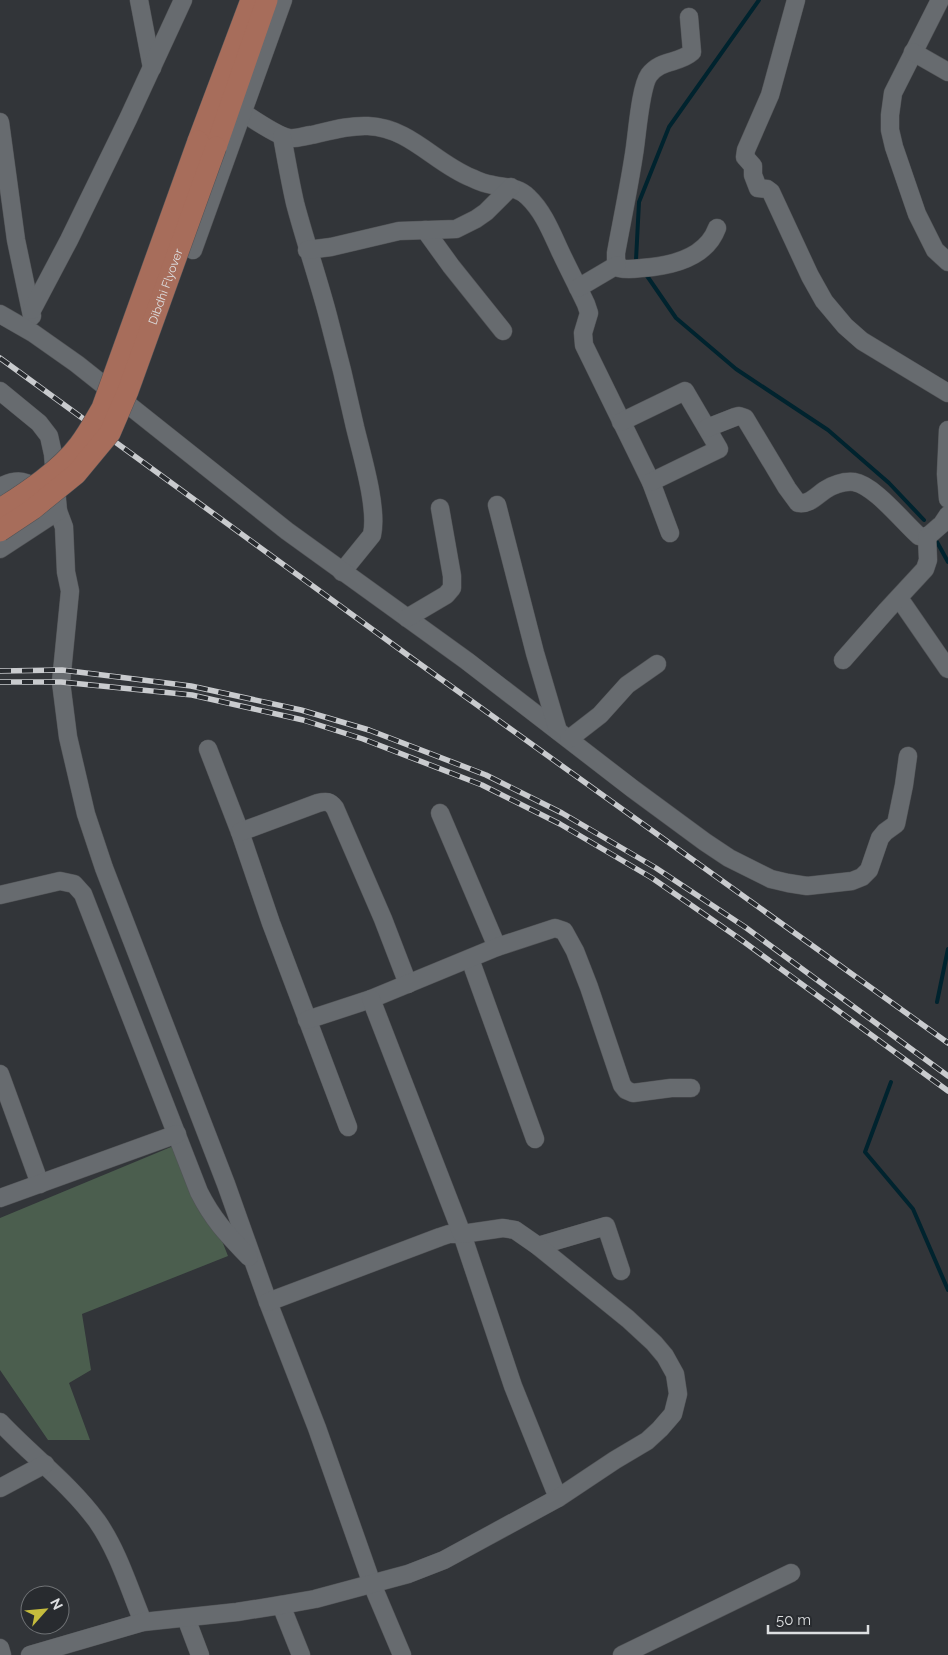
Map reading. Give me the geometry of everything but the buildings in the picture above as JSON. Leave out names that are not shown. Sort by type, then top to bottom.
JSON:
[{"type":"main road","name":"Dibdhi Flyover","points":[[0,531],[33,509],[76,474],[110,433],[132,382],[251,0]]},
{"type":"main road","name":"Dibdhi Flyover","points":[[0,509],[19,498],[64,462],[79,445],[102,408],[207,144],[267,0]]},
{"type":"street","points":[[138,0],[152,68]]},
{"type":"street","points":[[32,310],[69,240],[183,0]]},
{"type":"street","points":[[193,250],[283,0]]},
{"type":"street","points":[[796,0],[770,95],[746,150],[745,157],[753,166],[753,174],[758,188],[767,189],[771,192],[810,276],[824,301],[845,326],[862,341],[948,393]]},
{"type":"street","points":[[940,0],[893,93],[890,130],[917,214],[935,250],[948,262]]},
{"type":"street","points":[[623,267],[616,253],[635,153],[644,88],[648,77],[656,67],[683,58],[692,52],[688,17]]},
{"type":"street","points":[[913,52],[948,72]]},
{"type":"street","points":[[242,112],[282,136],[290,138],[366,126],[385,128],[422,147],[450,168],[493,186],[511,187],[527,196],[536,205],[546,222],[589,313],[583,333],[584,344],[651,482],[670,533]]},
{"type":"street","points":[[0,122],[16,240],[32,310],[33,332]]},
{"type":"street","points":[[282,136],[294,200],[339,358],[373,513],[374,528],[372,536],[342,572]]},
{"type":"street","points":[[307,250],[400,231],[456,229],[486,212],[511,187]]},
{"type":"street","points":[[578,288],[623,267],[662,267],[676,263],[703,249],[711,241],[717,228]]},
{"type":"street","points":[[425,230],[503,331]]},
{"type":"street","points":[[0,314],[33,332],[77,364],[287,531],[467,661],[705,842],[729,858],[772,879],[807,886],[852,881],[862,877],[869,870],[880,838],[896,824],[908,756]]},
{"type":"street","points":[[0,391],[39,423],[49,436],[54,454],[58,511],[64,527],[66,572],[70,591],[61,682],[68,737],[86,814],[104,868],[212,1149],[372,1584],[402,1655]]},
{"type":"street","points":[[621,422],[685,391],[719,449],[651,482]]},
{"type":"street","points":[[707,428],[739,416],[745,418],[798,503],[808,503],[825,490],[837,484],[855,482],[877,495],[919,536],[926,536],[946,526]]},
{"type":"street","points":[[948,430],[946,474],[948,499]]},
{"type":"street","points":[[0,487],[10,482],[20,481],[41,491],[58,511]]},
{"type":"street","points":[[497,505],[535,653],[564,735]]},
{"type":"street","points":[[407,618],[446,595],[452,588],[452,576],[440,508]]},
{"type":"street","points":[[0,549],[58,511]]},
{"type":"street","points":[[843,660],[926,569],[928,560],[926,536]]},
{"type":"street","points":[[899,598],[948,669]]},
{"type":"street","points":[[564,735],[600,715],[627,686],[657,664]]},
{"type":"street","points":[[208,749],[348,1127]]},
{"type":"street","points":[[240,832],[318,803],[325,801],[332,804],[383,919],[408,984]]},
{"type":"street","points":[[440,813],[497,947]]},
{"type":"street","points":[[0,895],[60,881],[74,884],[83,894],[199,1192],[208,1210],[222,1229],[254,1262]]},
{"type":"street","points":[[308,1020],[371,999],[497,947],[555,928],[564,931],[576,951],[590,986],[622,1085],[626,1090],[633,1093],[671,1088],[691,1088]]},
{"type":"street","points":[[470,959],[534,1139]]},
{"type":"street","points":[[371,999],[462,1234],[513,1386],[558,1498]]},
{"type":"street","points":[[0,1074],[40,1184]]},
{"type":"street","points":[[0,1198],[177,1134]]},
{"type":"street","points":[[538,1246],[606,1226],[621,1271]]},
{"type":"street","points":[[30,1655],[59,1650],[143,1622],[238,1612],[316,1599],[408,1574],[444,1560],[558,1498],[647,1441],[673,1414],[678,1394],[675,1374],[665,1356],[654,1343],[628,1319],[538,1246],[514,1230],[503,1228],[449,1234],[268,1302]]},
{"type":"street","points":[[0,1422],[69,1488],[97,1522],[115,1552],[143,1622]]},
{"type":"street","points":[[0,1488],[45,1464]]},
{"type":"street","points":[[622,1655],[791,1573]]},
{"type":"street","points":[[281,1605],[301,1655]]},
{"type":"street","points":[[186,1618],[200,1655]]},
{"type":"street","points":[[0,1648],[2,1655]]},
{"type":"green space","points":[[183,1142],[228,1256],[82,1314],[91,1370],[69,1383],[90,1440],[48,1440],[0,1370],[0,1218]]},
{"type":"waterway","points":[[638,263],[636,260],[639,202],[669,127],[759,0]]},
{"type":"waterway","points":[[645,273],[676,318],[736,369],[828,430],[889,483],[924,520]]},
{"type":"waterway","points":[[937,542],[948,562]]},
{"type":"waterway","points":[[937,1002],[948,949]]},
{"type":"waterway","points":[[891,1082],[865,1152],[913,1209],[948,1290]]},
{"type":"railway","points":[[0,358],[413,659],[948,1043]]},
{"type":"railway","points":[[0,671],[62,670],[191,686],[301,710],[369,730],[486,775],[562,813],[656,868],[745,927],[948,1076]]},
{"type":"railway","points":[[0,682],[61,682],[192,695],[303,720],[363,739],[482,785],[560,824],[652,878],[740,939],[948,1091]]}]
